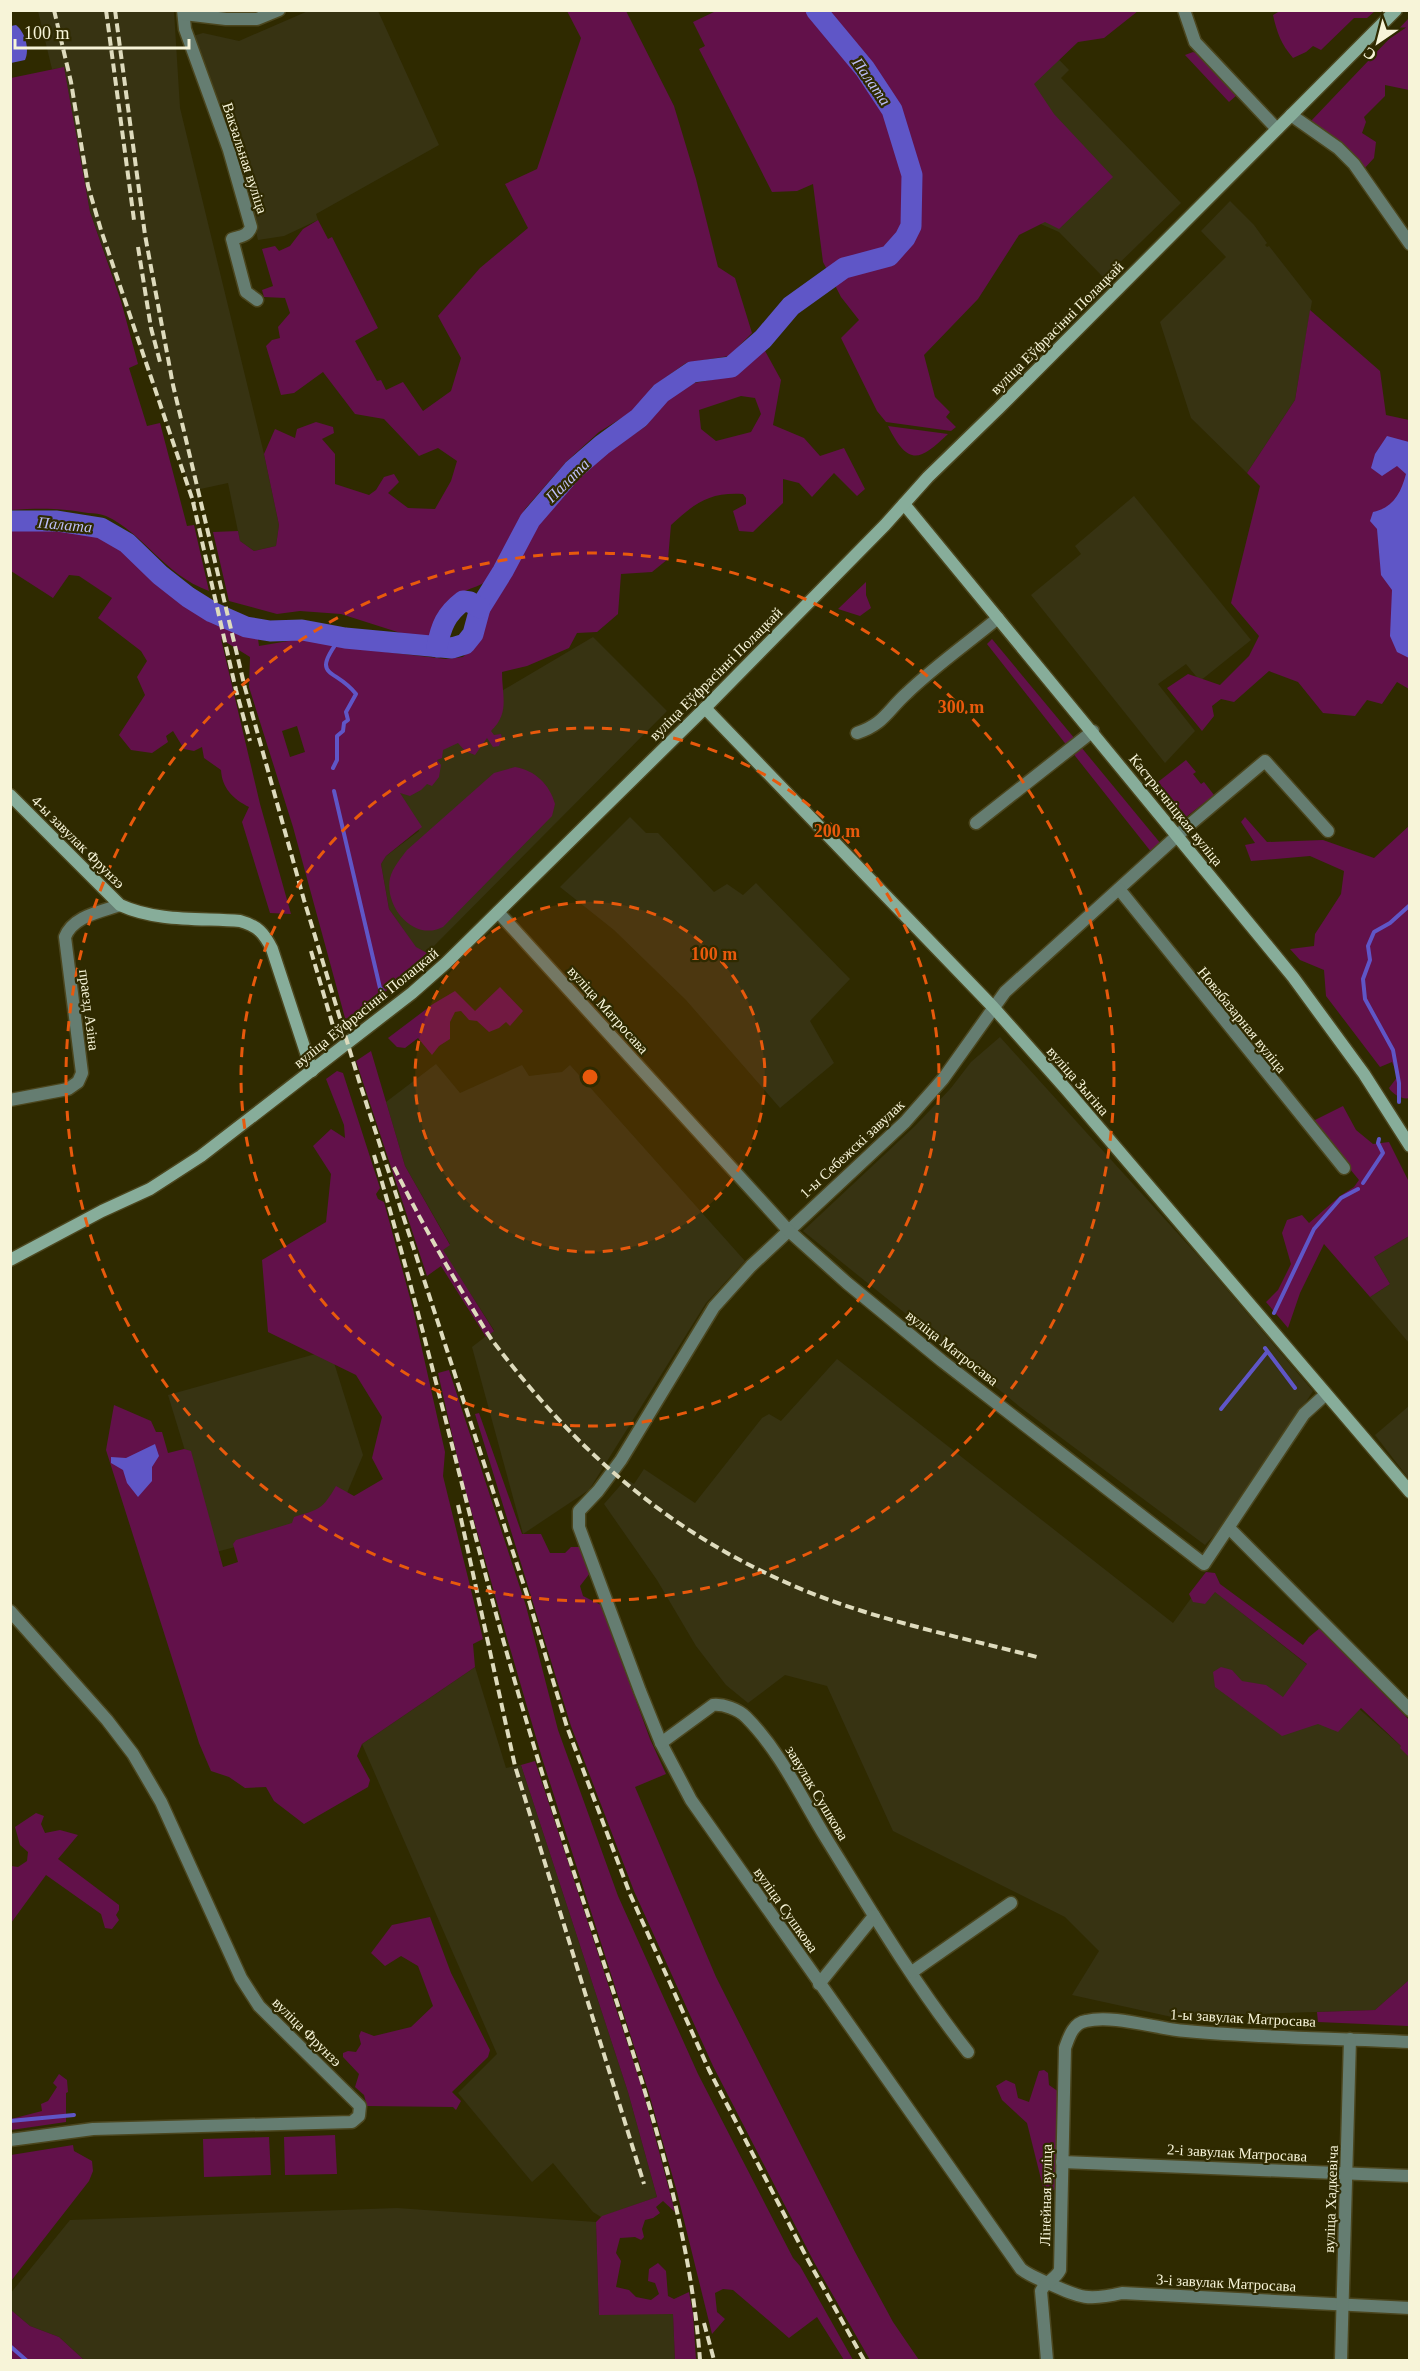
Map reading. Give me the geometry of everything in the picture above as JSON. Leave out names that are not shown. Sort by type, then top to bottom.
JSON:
[{"type":"main road","name":"вуліца Еўфрасінні Полацкай","points":[[10,1260],[102,1211],[150,1189],[209,1150],[412,993],[498,912],[705,708],[962,442],[1396,10]]},
{"type":"main road","name":"Кастрычніцкая вуліца","points":[[904,504],[1293,977],[1364,1074],[1410,1146]]},
{"type":"main road","name":"вуліца Зыгіна","points":[[705,708],[993,1007],[1410,1492]]},
{"type":"main road","name":"4-ы завулак Фрунзэ","points":[[10,795],[120,905],[137,913],[154,916],[240,921],[253,925],[264,933],[272,949],[312,1071]]},
{"type":"street","points":[[183,12],[226,19],[257,19],[279,10]]},
{"type":"street","points":[[1184,10],[1195,42],[1277,129]]},
{"type":"street","name":"Вакзальная вуліца","points":[[183,12],[185,29],[229,150],[251,226],[249,232],[244,236],[232,238],[246,292],[257,300]]},
{"type":"street","points":[[1291,115],[1338,148],[1354,164],[1410,244]]},
{"type":"street","points":[[856,733],[872,728],[892,711],[905,694],[998,618]]},
{"type":"street","points":[[976,824],[1093,731]]},
{"type":"street","name":"1-ы Себежскі завулак","points":[[579,1510],[598,1491],[621,1460],[714,1307],[788,1230],[905,1122],[943,1079],[1005,992],[1265,761],[1328,831]]},
{"type":"street","name":"Новабазарная вуліца","points":[[1119,889],[1344,1168]]},
{"type":"street","name":"праезд Азіна","points":[[10,1100],[68,1089],[78,1082],[82,1073],[65,937],[69,927],[76,921],[120,905]]},
{"type":"street","name":"вуліца Матросава","points":[[498,912],[788,1230],[847,1283],[942,1361],[1204,1564],[1229,1528]]},
{"type":"street","points":[[1326,1394],[1304,1414],[1229,1528],[1410,1710]]},
{"type":"street","name":"вуліца Сушкова","points":[[579,1510],[579,1527],[640,1691],[662,1743],[691,1800],[1021,2269],[1030,2276],[1046,2282]]},
{"type":"street","name":"вуліца Фрунзэ","points":[[10,1611],[107,1719],[133,1754],[161,1802],[232,1957],[259,2006],[360,2106],[359,2116],[351,2122],[93,2129],[10,2140]]},
{"type":"street","name":"завулак Сушкова","points":[[662,1743],[713,1705],[721,1704],[744,1714],[772,1747],[874,1916],[939,2016],[968,2052]]},
{"type":"street","points":[[912,1972],[1011,1903]]},
{"type":"street","points":[[819,1984],[874,1916]]},
{"type":"street","name":"1-ы завулак Матросава","points":[[1077,2025],[1099,2019],[1185,2031],[1410,2042]]},
{"type":"street","name":"Лінейная вуліца","points":[[1047,2361],[1041,2291],[1046,2282],[1056,2277],[1060,2270],[1065,2048],[1070,2034],[1077,2025]]},
{"type":"street","name":"вуліца Хадкевіча","points":[[1341,2361],[1350,2039]]},
{"type":"street","name":"2-і завулак Матросава","points":[[1062,2162],[1410,2176]]},
{"type":"street","name":"3-і завулак Матросава","points":[[1046,2282],[1079,2297],[1097,2299],[1122,2293],[1410,2308]]},
{"type":"shaded area","points":[[38,11],[174,11],[180,108],[264,454],[279,525],[276,546],[254,551],[240,541],[228,483],[191,491],[90,212],[64,68],[52,69]]},
{"type":"shaded area","points":[[308,11],[378,11],[439,145],[316,214],[318,220],[284,236],[258,240],[236,148],[193,36],[203,33],[239,41]]},
{"type":"shaded area","points":[[567,11],[626,11],[674,106],[696,179],[718,267],[735,278],[752,333],[729,356],[686,363],[652,387],[641,406],[599,432],[566,462],[525,509],[487,581],[458,594],[448,604],[440,616],[432,637],[410,636],[341,614],[300,611],[277,614],[229,601],[213,532],[238,531],[240,541],[254,551],[276,546],[279,525],[264,454],[275,429],[295,438],[297,429],[316,422],[333,427],[334,433],[322,439],[335,454],[335,484],[369,495],[376,490],[384,477],[394,474],[399,482],[388,493],[408,508],[435,509],[451,481],[457,461],[438,448],[419,456],[384,419],[355,414],[323,372],[294,393],[281,395],[266,346],[272,340],[280,338],[278,327],[290,313],[285,298],[264,297],[262,290],[273,286],[262,249],[275,246],[279,251],[290,246],[303,229],[318,220],[328,239],[332,237],[378,328],[355,341],[377,381],[381,380],[386,390],[403,382],[423,411],[451,391],[461,358],[438,316],[480,268],[528,228],[505,184],[537,169],[581,38]]},
{"type":"shaded area","points":[[716,11],[1138,11],[1104,38],[1078,42],[1034,84],[1054,114],[1113,177],[1059,229],[1045,222],[1019,235],[978,299],[924,355],[935,397],[950,412],[946,417],[956,427],[951,431],[886,422],[877,411],[841,338],[859,320],[841,297],[823,262],[813,184],[797,191],[772,192],[699,49],[705,46],[693,22]]},
{"type":"shaded area","points":[[1012,11],[1069,70],[1061,78],[1181,203],[1104,278],[1059,232],[970,193]]},
{"type":"shaded area","points":[[1280,11],[1375,11],[1367,18],[1354,18],[1321,50],[1313,46],[1293,58],[1282,43],[1276,27],[1273,15]]},
{"type":"shaded area","points":[[1409,18],[1409,90],[1385,85],[1385,96],[1364,117],[1366,122],[1362,133],[1376,142],[1374,158],[1363,170],[1311,121]]},
{"type":"shaded area","points":[[16,25],[26,41],[27,51],[25,60],[11,63],[11,26]]},
{"type":"shaded area","points":[[1193,52],[1200,55],[1237,95],[1229,102],[1185,55]]},
{"type":"shaded area","points":[[64,67],[90,212],[121,301],[138,364],[129,368],[147,426],[160,423],[187,526],[194,525],[209,591],[179,575],[132,533],[106,516],[59,509],[11,510],[11,78]]},
{"type":"shaded area","points":[[1230,201],[1254,225],[1267,243],[1265,245],[1269,246],[1312,301],[1295,400],[1247,473],[1191,418],[1160,322],[1226,257],[1201,231]]},
{"type":"shaded area","points":[[1310,310],[1380,371],[1386,415],[1409,420],[1409,689],[1397,682],[1382,704],[1367,700],[1355,716],[1323,713],[1298,682],[1269,671],[1234,702],[1221,699],[1212,706],[1214,716],[1202,731],[1167,688],[1188,674],[1220,685],[1249,656],[1259,636],[1231,603],[1260,486],[1247,473],[1295,400]]},
{"type":"shaded area","points":[[764,349],[781,380],[773,425],[804,438],[820,456],[844,448],[865,489],[857,496],[834,473],[812,497],[799,483],[783,479],[783,503],[753,532],[739,531],[733,511],[746,504],[743,494],[721,495],[703,500],[671,525],[668,559],[652,572],[621,574],[618,614],[597,632],[577,633],[569,648],[527,666],[502,672],[503,711],[501,718],[491,731],[494,735],[501,734],[502,739],[499,746],[493,747],[487,738],[475,755],[465,751],[458,743],[443,750],[442,758],[437,760],[441,765],[439,777],[432,786],[427,784],[410,796],[400,793],[422,827],[386,856],[381,864],[389,909],[416,947],[427,953],[354,1021],[345,1018],[293,827],[249,687],[250,657],[221,639],[260,804],[291,914],[270,913],[242,822],[249,807],[229,792],[221,770],[204,758],[202,747],[194,751],[184,749],[173,731],[166,736],[168,742],[152,753],[131,750],[119,735],[145,695],[137,677],[147,661],[141,651],[98,618],[112,598],[79,576],[69,575],[53,598],[11,571],[11,530],[56,529],[102,536],[120,546],[156,580],[210,619],[258,639],[259,646],[300,639],[343,647],[446,659],[463,657],[480,638],[482,610],[502,590],[537,525],[580,477],[608,452],[646,426],[666,401],[694,383],[733,376]],"holes":[[[741,396],[755,398],[761,414],[751,432],[716,441],[701,429],[699,410]],[[297,726],[305,752],[290,757],[282,731]]]},
{"type":"shaded area","points":[[888,426],[948,434],[929,450],[915,455],[902,448]]},
{"type":"shaded area","points":[[1387,436],[1409,442],[1409,658],[1397,652],[1390,636],[1392,590],[1381,575],[1377,529],[1370,521],[1373,512],[1386,507],[1395,499],[1406,474],[1397,466],[1382,476],[1371,468],[1375,454]]},
{"type":"shaded area","points":[[1134,496],[1251,640],[1200,681],[1186,664],[1158,684],[1195,731],[1165,763],[1031,595],[1081,554],[1075,546]]},
{"type":"shaded area","points":[[866,582],[866,595],[871,608],[860,616],[838,609]]},
{"type":"shaded area","points":[[593,637],[667,711],[427,953],[416,948],[389,909],[381,864],[386,856],[419,831],[380,763]]},
{"type":"shaded area","points":[[992,639],[1075,739],[1068,747],[987,644]]},
{"type":"shaded area","points":[[1081,747],[1161,844],[1152,853],[1072,752]]},
{"type":"shaded area","points":[[1186,760],[1196,772],[1193,774],[1201,784],[1204,782],[1214,795],[1186,817],[1158,782]]},
{"type":"shaded area","points":[[515,767],[529,771],[545,785],[555,804],[552,816],[443,927],[422,930],[412,926],[396,910],[389,889],[390,878],[397,863],[407,850],[494,773]]},
{"type":"shaded area","points":[[630,817],[646,833],[658,833],[714,892],[727,884],[743,895],[756,883],[850,979],[810,1021],[834,1063],[780,1108],[686,1000],[614,930],[560,887]]},
{"type":"shaded area","points":[[1245,817],[1267,842],[1323,840],[1374,858],[1409,826],[1409,1098],[1398,1096],[1389,1088],[1398,1076],[1392,1062],[1380,1067],[1326,996],[1324,970],[1300,960],[1290,949],[1314,946],[1315,934],[1341,894],[1344,871],[1310,856],[1251,861],[1245,845],[1255,843],[1241,822]]},
{"type":"shaded area","points":[[500,987],[523,1011],[510,1026],[506,1022],[489,1032],[477,1021],[469,1020],[461,1011],[455,1012],[450,1022],[450,1039],[439,1046],[432,1055],[418,1038],[405,1048],[397,1047],[388,1038],[433,1004],[455,991],[475,1011]]},
{"type":"shaded area","points":[[1000,1037],[1200,1258],[1313,1391],[1234,1513],[1205,1545],[1020,1407],[935,1337],[934,1331],[916,1322],[803,1231],[915,1126],[951,1088],[971,1062]]},
{"type":"shaded area","points":[[371,1051],[405,1166],[450,1245],[443,1250],[494,1331],[486,1337],[441,1266],[427,1276],[356,1061]]},
{"type":"shaded area","points":[[436,1064],[460,1093],[522,1065],[529,1076],[562,1072],[570,1065],[745,1261],[706,1303],[589,1490],[523,1534],[472,1347],[494,1330],[442,1250],[450,1244],[405,1166],[386,1102]]},
{"type":"shaded area","points":[[337,1071],[343,1073],[380,1188],[376,1194],[378,1199],[384,1202],[413,1309],[445,1452],[443,1476],[483,1639],[473,1644],[475,1667],[362,1744],[357,1756],[370,1780],[368,1787],[304,1824],[274,1801],[266,1787],[245,1788],[229,1777],[211,1771],[199,1743],[106,1450],[114,1405],[151,1421],[156,1432],[162,1432],[168,1453],[184,1449],[191,1451],[223,1567],[238,1562],[233,1544],[236,1540],[292,1523],[294,1517],[320,1508],[336,1486],[354,1496],[383,1479],[372,1458],[382,1417],[356,1375],[268,1332],[262,1260],[326,1222],[331,1174],[313,1146],[331,1129],[345,1138],[344,1125],[326,1079]]},
{"type":"shaded area","points":[[1343,1106],[1356,1130],[1373,1144],[1389,1142],[1409,1182],[1409,1236],[1374,1257],[1390,1284],[1370,1297],[1324,1244],[1300,1293],[1288,1328],[1266,1302],[1278,1290],[1291,1264],[1282,1233],[1287,1220],[1302,1215],[1309,1223],[1354,1187],[1359,1180],[1311,1122]]},
{"type":"shaded area","points":[[1409,1236],[1409,1343],[1370,1297],[1390,1284],[1374,1257]]},
{"type":"shaded area","points":[[330,1350],[363,1455],[339,1512],[304,1529],[216,1552],[168,1395]]},
{"type":"shaded area","points":[[837,1359],[1173,1623],[1203,1582],[1329,1682],[1402,1747],[1410,1758],[1409,1980],[1375,2010],[1172,2017],[1072,1995],[1099,1951],[1065,1917],[893,1831],[827,1686],[785,1675],[748,1703],[726,1685],[696,1646],[657,1580],[604,1504],[626,1479],[634,1484],[644,1469],[695,1503],[762,1418],[769,1414],[781,1421]]},
{"type":"shaded area","points":[[449,1370],[526,1606],[558,1730],[618,1896],[698,2074],[793,2258],[800,2266],[853,2360],[844,2360],[817,2317],[789,2338],[733,2290],[723,2289],[715,2293],[717,2312],[725,2319],[712,2334],[677,2192],[648,2090],[542,1758],[462,1478],[438,1373]]},
{"type":"shaded area","points":[[1409,1406],[1409,1479],[1375,1435]]},
{"type":"shaded area","points":[[479,1413],[522,1534],[541,1534],[550,1553],[565,1553],[571,1547],[581,1547],[590,1573],[580,1586],[583,1596],[601,1605],[650,1739],[666,1774],[635,1787],[716,1977],[855,2252],[893,2322],[919,2360],[870,2360],[814,2262],[713,2066],[634,1891],[571,1726],[475,1414]]},
{"type":"shaded area","points":[[155,1444],[159,1456],[152,1467],[152,1481],[138,1497],[127,1483],[123,1470],[111,1463],[111,1457],[126,1458]]},
{"type":"shaded area","points":[[1206,1572],[1215,1573],[1220,1584],[1303,1645],[1320,1628],[1409,1720],[1409,1757],[1400,1748],[1401,1746],[1361,1708],[1338,1732],[1318,1724],[1282,1736],[1215,1687],[1213,1672],[1221,1667],[1232,1670],[1242,1681],[1266,1685],[1283,1697],[1307,1664],[1215,1592],[1205,1604],[1193,1602],[1189,1594]]},
{"type":"shaded area","points":[[475,1667],[506,1768],[521,1765],[628,2092],[657,2197],[601,2217],[593,2212],[553,2163],[532,2182],[458,2093],[497,2054],[362,1744]]},
{"type":"shaded area","points":[[535,1761],[643,2091],[675,2212],[663,2201],[656,2207],[660,2213],[645,2220],[642,2229],[644,2237],[641,2240],[635,2237],[620,2238],[616,2253],[621,2261],[616,2287],[629,2290],[636,2297],[651,2300],[659,2294],[655,2283],[648,2281],[649,2269],[658,2263],[666,2271],[668,2296],[674,2299],[689,2292],[696,2360],[675,2360],[673,2314],[599,2315],[596,2222],[602,2216],[657,2197],[628,2092],[521,1765]]},
{"type":"shaded area","points":[[36,1813],[44,1816],[41,1824],[45,1833],[60,1830],[78,1835],[58,1859],[119,1905],[116,1915],[119,1920],[112,1929],[105,1928],[101,1914],[46,1875],[11,1923],[11,1866],[18,1867],[27,1861],[28,1852],[20,1845],[15,1827]]},
{"type":"shaded area","points":[[430,1917],[451,1973],[490,2050],[488,2057],[452,2092],[461,2101],[456,2110],[453,2107],[367,2106],[364,2095],[355,2087],[359,2074],[343,2057],[343,2053],[356,2052],[361,2044],[359,2036],[361,2031],[374,2036],[411,2027],[433,2006],[418,1966],[401,1956],[385,1966],[371,1953],[392,1925]]},
{"type":"shaded area","points":[[1409,1980],[1409,2026],[1318,2022],[1317,2012],[1375,2010]]},
{"type":"shaded area","points":[[1044,2070],[1048,2073],[1049,2085],[1059,2092],[1057,2188],[1050,2192],[1043,2187],[1027,2123],[1002,2100],[996,2086],[1006,2080],[1015,2084],[1018,2098],[1029,2102],[1039,2071]]},
{"type":"shaded area","points":[[59,2074],[67,2080],[66,2122],[11,2130],[11,2119],[42,2111],[41,2104],[48,2101],[57,2087],[53,2083]]},
{"type":"shaded area","points":[[335,2135],[337,2174],[285,2175],[284,2137]]},
{"type":"shaded area","points":[[269,2137],[271,2175],[204,2177],[203,2139]]},
{"type":"shaded area","points":[[73,2145],[74,2151],[92,2161],[93,2171],[89,2181],[11,2281],[11,2155]]},
{"type":"shaded area","points":[[397,2208],[596,2222],[599,2314],[673,2314],[675,2360],[84,2360],[59,2337],[30,2326],[11,2310],[10,2294],[70,2220]]},
{"type":"shaded area","points":[[11,2310],[30,2326],[59,2337],[84,2360],[11,2360]]},
{"type":"waterway","name":"Палата","points":[[10,521],[57,521],[101,528],[127,543],[160,575],[188,597],[212,612],[246,627],[270,631],[302,630],[345,638],[452,648],[465,644],[473,634],[480,608],[530,520],[573,470],[639,418],[661,393],[692,372],[731,367],[763,339],[791,306],[844,268],[889,256],[905,238],[911,226],[912,175],[892,110],[865,69],[816,10]]},
{"type":"waterway","points":[[437,647],[445,621],[457,606],[463,601],[480,608]]},
{"type":"waterway","points":[[333,768],[337,760],[337,736],[343,731],[344,723],[348,720],[346,712],[356,694],[326,666],[332,650],[341,637]]},
{"type":"waterway","points":[[334,791],[380,988],[383,991]]},
{"type":"waterway","points":[[1399,1102],[1399,1083],[1393,1050],[1365,999],[1363,979],[1370,960],[1368,946],[1374,932],[1390,923],[1410,905]]},
{"type":"waterway","points":[[1363,1183],[1383,1153],[1378,1143],[1379,1139]]},
{"type":"waterway","points":[[1274,1313],[1314,1229],[1341,1198],[1358,1189]]},
{"type":"waterway","points":[[1265,1348],[1295,1388]]},
{"type":"waterway","points":[[1221,1409],[1267,1352]]},
{"type":"waterway","points":[[10,2121],[74,2115]]},
{"type":"waterway","points":[[10,2346],[26,2360]]},
{"type":"railway","points":[[54,10],[71,82],[88,186],[194,504]]},
{"type":"railway","points":[[106,10],[134,220]]},
{"type":"railway","points":[[115,10],[145,235],[173,385],[245,688],[304,900],[360,1084],[529,1601],[567,1727],[630,1894],[709,2070],[809,2262],[864,2360]]},
{"type":"railway","points":[[138,247],[151,328],[160,362]]},
{"type":"railway","points":[[193,502],[250,741]]},
{"type":"railway","points":[[311,951],[333,1026]]},
{"type":"railway","points":[[374,1155],[512,1670],[543,1777],[620,2012],[659,2141],[689,2271],[700,2360]]},
{"type":"railway","points":[[394,1167],[438,1250],[492,1340],[559,1420],[594,1455],[671,1518],[713,1545],[758,1569],[834,1602],[891,1620],[1037,1657]]},
{"type":"railway","points":[[458,1505],[515,1766],[644,2184]]},
{"type":"railway","points":[[704,2323],[714,2360]]}]
